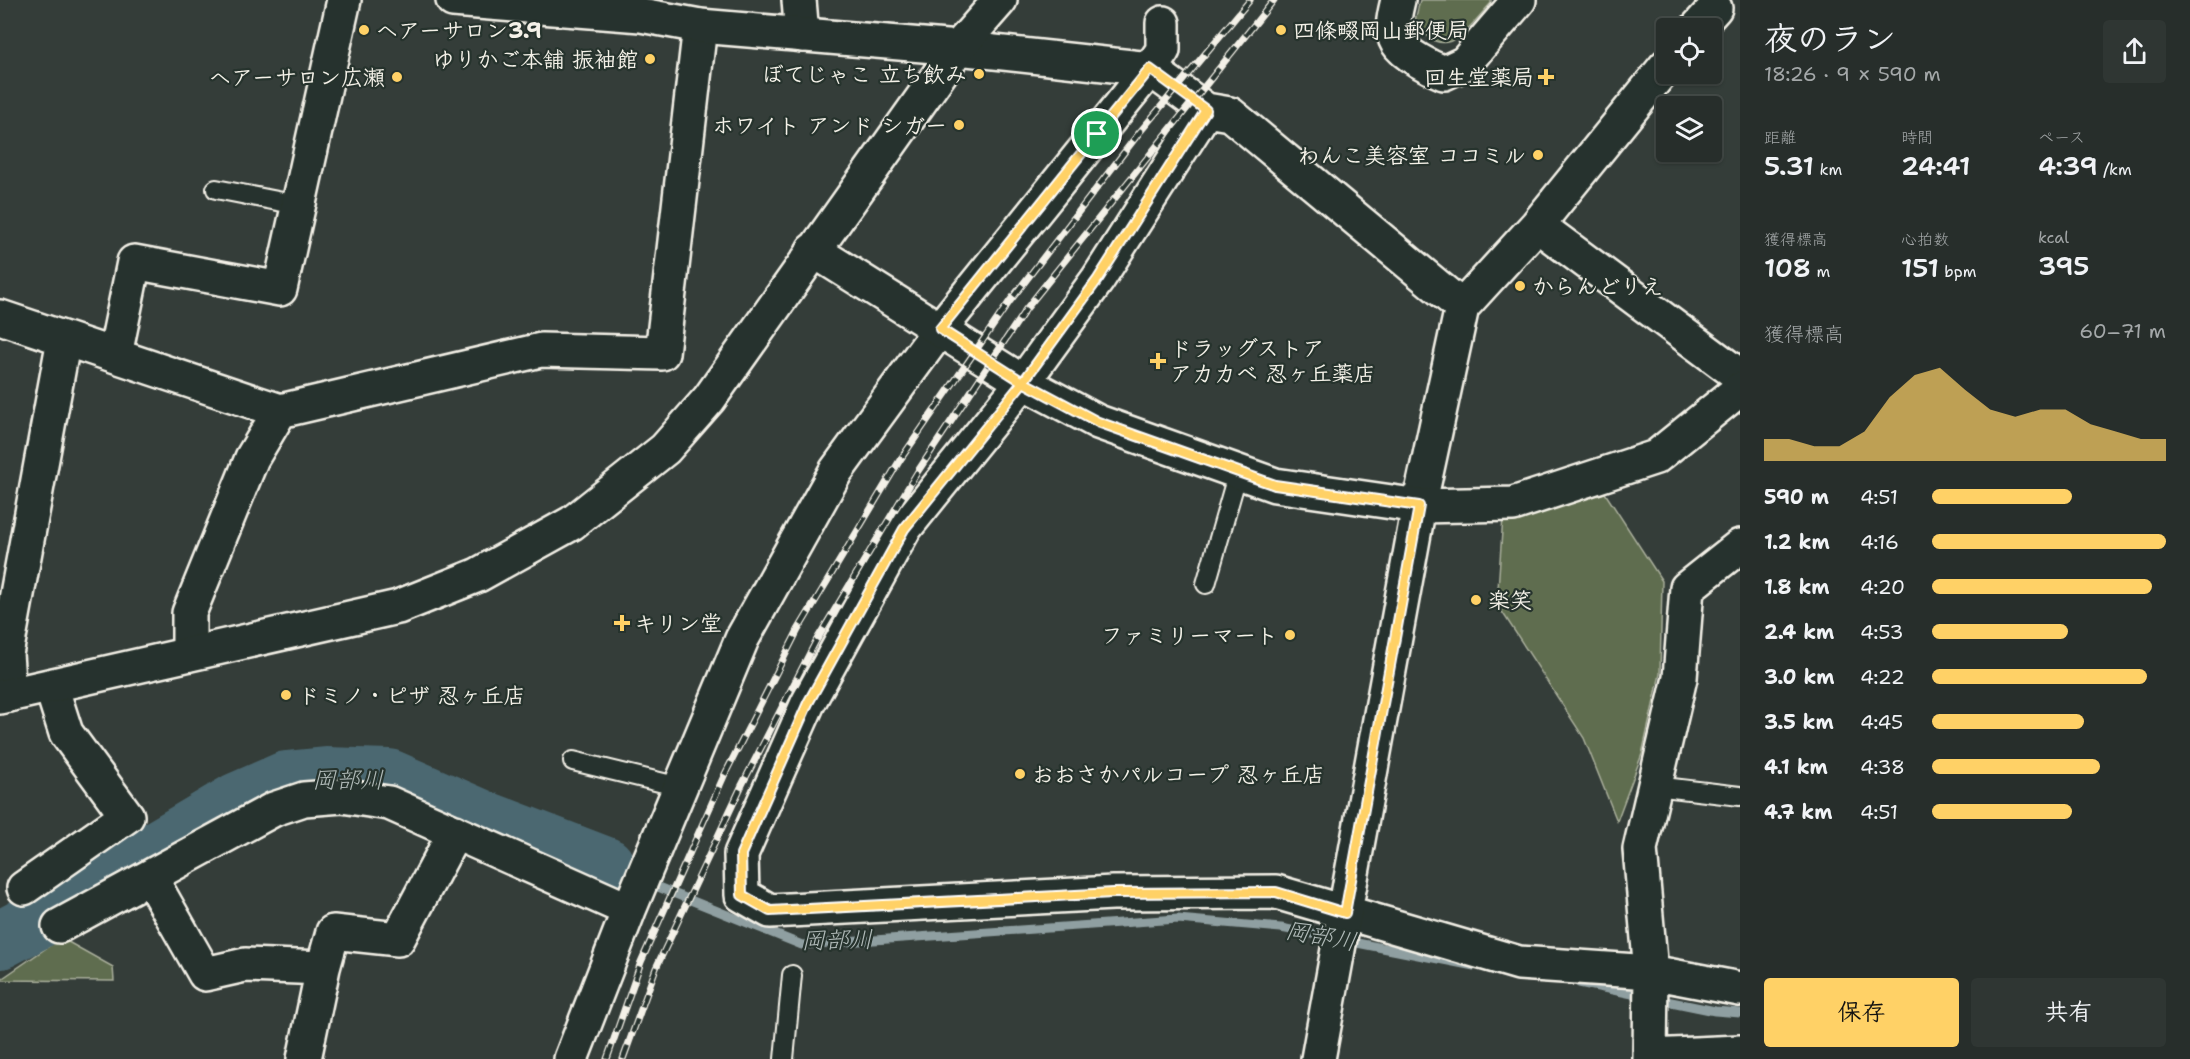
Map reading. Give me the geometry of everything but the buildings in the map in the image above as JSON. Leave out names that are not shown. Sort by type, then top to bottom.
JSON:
[{"type":"street","points":[[115,355],[134,262],[280,289],[344,0]]},
{"type":"street","points":[[453,0],[640,8],[700,26],[958,48],[1150,69],[1206,110],[1230,114],[1462,307]]},
{"type":"street","points":[[799,0],[802,35]]},
{"type":"street","points":[[64,339],[6,654],[5,696],[398,607],[477,575],[572,523],[665,449],[709,399],[958,48],[1000,0]]},
{"type":"street","points":[[1398,0],[1393,20],[1397,42],[1422,64],[1444,74],[1465,63],[1519,0]]},
{"type":"street","points":[[570,1059],[649,861],[742,639],[836,471],[940,329],[1150,69],[1163,50],[1163,22]]},
{"type":"street","points":[[0,317],[280,411],[541,350],[662,353],[700,26]]},
{"type":"street","points":[[1318,1059],[1419,506],[1462,307],[1537,225],[1656,78]]},
{"type":"street","points":[[1206,110],[1098,279],[1023,382],[898,539],[808,703],[741,854],[742,895],[770,911],[1113,893],[1276,892],[1342,930],[1650,988],[1740,989]]},
{"type":"street","points":[[1537,225],[1740,376]]},
{"type":"street","points":[[813,250],[1023,382],[1098,422],[1275,485],[1419,506],[1513,504],[1656,457],[1740,389]]},
{"type":"street","points":[[189,654],[189,613],[252,458],[280,411]]},
{"type":"street","points":[[1740,546],[1687,588],[1680,678],[1640,849],[1650,988],[1650,1057],[1740,1052]]},
{"type":"street","points":[[24,888],[127,816],[66,733],[51,686]]},
{"type":"street","points":[[59,926],[274,809],[304,799],[342,796],[389,803],[632,904]]},
{"type":"street","points":[[304,1059],[333,932],[398,939],[455,832]]},
{"type":"street","points":[[150,877],[206,974],[245,965],[323,968]]},
{"type":"lane","points":[[216,189],[298,205]]},
{"type":"lane","points":[[1206,584],[1239,472]]},
{"type":"lane","points":[[573,761],[680,787]]},
{"type":"lane","points":[[1655,786],[1740,796]]},
{"type":"lane","points":[[784,1059],[792,975]]},
{"type":"green space","points":[[1420,0],[1491,0],[1491,3],[1464,32],[1455,39],[1445,42],[1436,41],[1426,34],[1415,21]]},
{"type":"green space","points":[[1605,493],[1662,581],[1660,674],[1642,754],[1617,821],[1584,738],[1497,604],[1503,517]]},
{"type":"green space","points":[[61,938],[113,967],[114,981],[0,980]]},
{"type":"waterway","name":"岡部川","points":[[0,940],[38,920],[238,801],[286,780],[326,776],[389,778],[483,819],[606,866]]},
{"type":"waterway","name":"岡部川","points":[[606,866],[802,945],[1178,919],[1281,928],[1474,966]]},
{"type":"waterway","name":"岡部川","points":[[1579,983],[1715,1011],[1740,1013]]},
{"type":"railway","points":[[607,1059],[641,962],[724,776],[798,630],[900,460],[1010,301],[1139,133],[1250,0]]},
{"type":"railway","points":[[623,1059],[656,968],[742,785],[816,641],[918,471],[1026,309],[1274,0]]},
{"type":"place","name":"ヘアーサロン3.9","points":[[364,30]]},
{"type":"place","name":"四條畷岡山郵便局","points":[[1281,30]]},
{"type":"place","name":"ゆりかご本舗 振袖館","points":[[650,59]]},
{"type":"place","name":"ぼてじゃこ 立ち飲み","points":[[979,74]]},
{"type":"place","name":"ヘアーサロン広瀬","points":[[397,77]]},
{"type":"place","name":"回生堂薬局","points":[[1546,77]]},
{"type":"place","name":"ホワイト アンド シガー","points":[[959,125]]},
{"type":"place","name":"わんこ美容室 ココミル","points":[[1538,155]]},
{"type":"place","name":"からんどりえ","points":[[1520,286]]},
{"type":"place","name":"ドラッグストア アカカベ 忍ヶ丘薬店","points":[[1158,361]]},
{"type":"place","name":"楽笑","points":[[1476,600]]},
{"type":"place","name":"キリン堂","points":[[622,623]]},
{"type":"place","name":"ファミリーマート","points":[[1290,635]]},
{"type":"place","name":"ドミノ・ピザ 忍ヶ丘店","points":[[286,695]]},
{"type":"place","name":"おおさかパルコープ 忍ヶ丘店","points":[[1020,774]]},
{"type":"route","points":[[1097,134],[940,329],[1023,382],[1098,422],[1275,485],[1419,506],[1345,913],[1276,892],[1113,893],[770,911],[742,895],[741,854],[808,703],[904,529],[1023,382],[1098,279],[1206,110],[1150,69],[1097,134]]}]
